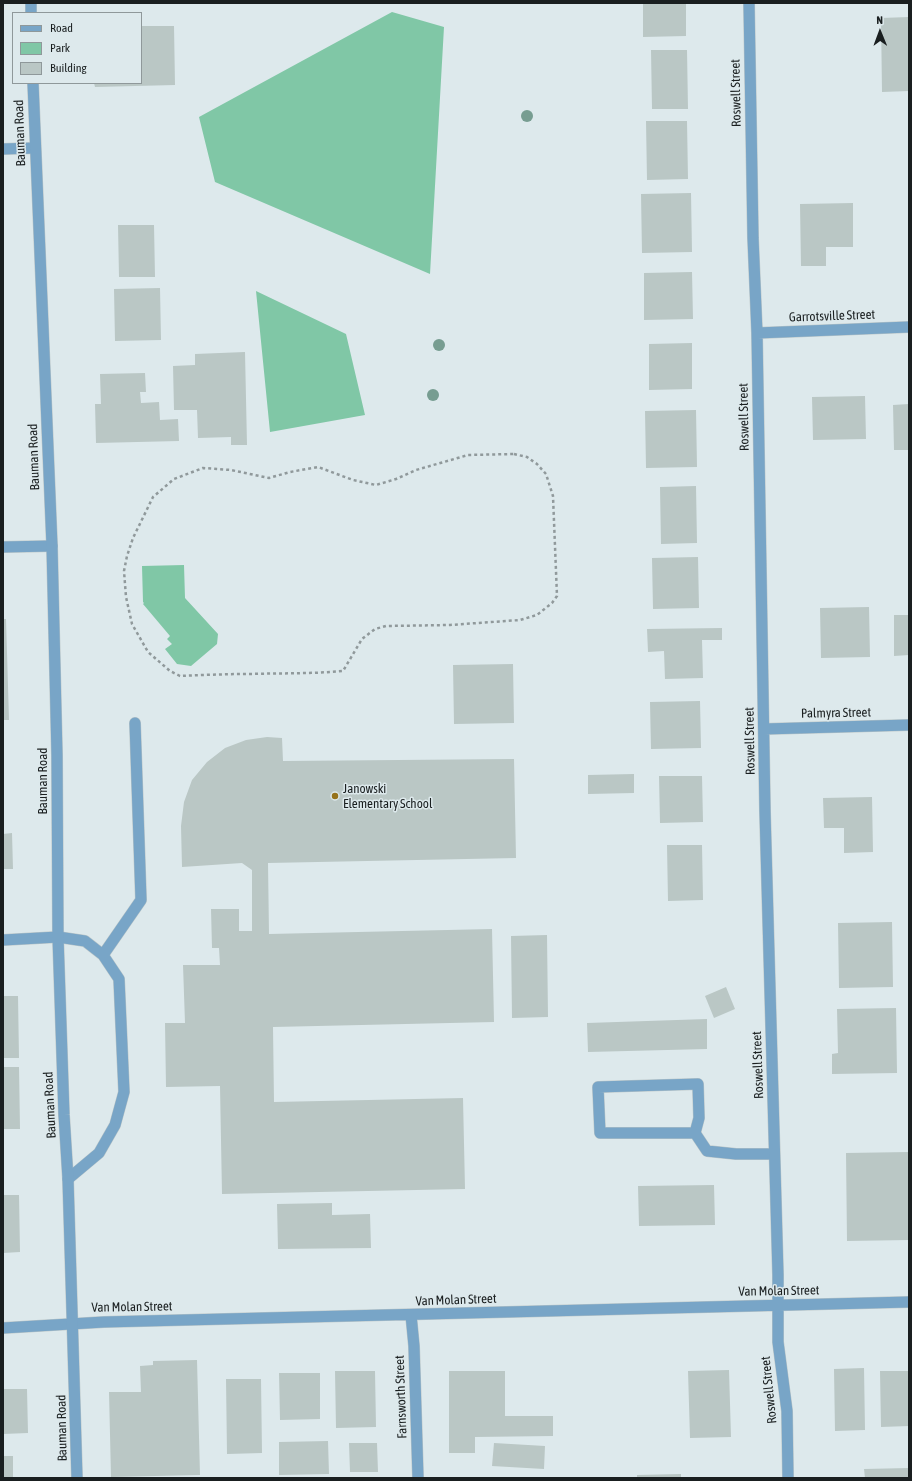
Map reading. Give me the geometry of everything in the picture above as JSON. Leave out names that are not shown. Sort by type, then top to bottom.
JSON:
[{"type":"street","name":"Roswell Street","points":[[749,3],[752,230],[757,333],[764,729],[778,1342],[787,1411],[788,1478]]},
{"type":"street","name":"Bauman Road","points":[[33,84],[34,148],[52,546],[58,754],[58,938],[68,1179],[77,1478]]},
{"type":"street","points":[[3,149],[34,148]]},
{"type":"street","name":"Garrotsville Street","points":[[757,333],[909,327]]},
{"type":"street","points":[[3,547],[52,546]]},
{"type":"street","points":[[103,955],[141,900],[135,724]]},
{"type":"street","name":"Palmyra Street","points":[[764,729],[909,726]]},
{"type":"street","points":[[3,940],[58,938],[85,941],[103,955],[118,979],[124,1092],[115,1125],[99,1153],[68,1179]]},
{"type":"street","points":[[698,1084],[699,1118],[695,1133],[600,1133],[598,1087],[698,1084]]},
{"type":"street","points":[[695,1133],[707,1150],[736,1154],[774,1154]]},
{"type":"street","name":"Van Molan Street","points":[[3,1328],[73,1323],[909,1302]]},
{"type":"street","name":"Farnsworth Street","points":[[411,1315],[414,1346],[418,1478]]},
{"type":"path","points":[[514,454],[527,457],[537,464],[546,474],[553,496],[557,596],[552,603],[537,615],[520,620],[450,625],[386,626],[375,628],[362,639],[343,670],[311,673],[180,676],[170,671],[148,652],[132,624],[126,597],[124,571],[133,538],[153,498],[174,479],[203,468],[231,470],[269,478],[290,472],[318,467],[353,480],[376,485],[396,479],[416,470],[468,455],[514,454]]},
{"type":"green space","points":[[392,12],[444,27],[430,274],[215,182],[199,117]]},
{"type":"green space","points":[[256,291],[346,334],[365,415],[270,432]]},
{"type":"green space","points":[[184,565],[185,598],[218,634],[217,644],[191,666],[177,664],[165,649],[172,644],[167,639],[170,636],[143,604],[142,566]]},
{"type":"building","points":[[643,3],[686,3],[686,36],[643,37]]},
{"type":"building","points":[[909,17],[909,91],[882,92],[881,18]]},
{"type":"building","points":[[142,26],[174,26],[175,85],[95,87],[94,84],[142,84]]},
{"type":"building","points":[[651,50],[687,50],[688,109],[652,109]]},
{"type":"building","points":[[646,121],[687,121],[688,179],[647,180]]},
{"type":"building","points":[[691,193],[692,252],[642,253],[641,194]]},
{"type":"building","points":[[853,203],[853,247],[826,247],[826,266],[801,266],[800,204]]},
{"type":"building","points":[[118,225],[154,225],[155,277],[119,277]]},
{"type":"building","points":[[692,272],[693,319],[644,320],[644,273]]},
{"type":"building","points":[[160,288],[161,340],[115,341],[114,289]]},
{"type":"building","points":[[692,343],[692,389],[649,390],[649,344]]},
{"type":"building","points":[[245,352],[247,445],[231,445],[231,437],[198,438],[197,410],[174,410],[173,366],[195,365],[195,354]]},
{"type":"building","points":[[145,373],[146,392],[140,392],[141,403],[159,402],[160,420],[178,419],[179,441],[96,443],[95,404],[101,404],[100,374]]},
{"type":"building","points":[[865,396],[866,439],[813,440],[812,397]]},
{"type":"building","points":[[909,404],[909,450],[894,450],[893,405]]},
{"type":"building","points":[[696,410],[697,467],[646,468],[645,411]]},
{"type":"building","points":[[696,486],[697,543],[661,544],[660,487]]},
{"type":"building","points":[[698,557],[699,608],[653,609],[652,558]]},
{"type":"building","points":[[869,607],[870,657],[821,658],[820,608]]},
{"type":"building","points":[[894,615],[909,615],[909,655],[894,656]]},
{"type":"building","points":[[3,619],[6,619],[9,720],[3,720]]},
{"type":"building","points":[[722,628],[722,640],[702,640],[703,678],[665,679],[664,651],[648,652],[647,629]]},
{"type":"building","points":[[513,664],[514,723],[454,724],[453,665]]},
{"type":"building","points":[[700,701],[701,748],[651,749],[650,702]]},
{"type":"building","points":[[267,737],[282,738],[283,761],[514,759],[516,858],[268,863],[269,934],[492,929],[494,1022],[273,1027],[274,1102],[463,1098],[465,1189],[222,1194],[220,1086],[166,1087],[165,1023],[185,1023],[183,965],[220,965],[219,948],[212,948],[211,909],[239,909],[239,931],[252,931],[252,870],[242,863],[182,867],[181,826],[184,802],[192,780],[207,762],[225,748],[246,740]]},
{"type":"building","points":[[634,774],[634,793],[588,794],[588,775]]},
{"type":"building","points":[[659,776],[702,776],[703,822],[660,823]]},
{"type":"building","points":[[872,797],[873,852],[844,853],[844,828],[824,828],[823,798]]},
{"type":"building","points":[[12,833],[13,869],[3,869],[3,834]]},
{"type":"building","points":[[667,845],[702,845],[703,900],[668,901]]},
{"type":"building","points":[[892,922],[893,987],[839,988],[838,923]]},
{"type":"building","points":[[547,935],[548,1017],[512,1018],[511,936]]},
{"type":"building","points":[[726,987],[735,1009],[714,1018],[705,996]]},
{"type":"building","points":[[3,996],[18,996],[19,1058],[3,1058]]},
{"type":"building","points":[[896,1008],[897,1073],[832,1074],[832,1054],[838,1053],[837,1009]]},
{"type":"building","points":[[707,1019],[707,1049],[588,1052],[587,1023]]},
{"type":"building","points":[[3,1067],[19,1067],[20,1129],[3,1129]]},
{"type":"building","points":[[909,1152],[909,1240],[847,1241],[846,1153]]},
{"type":"building","points":[[714,1185],[715,1225],[639,1226],[638,1186]]},
{"type":"building","points":[[3,1195],[19,1195],[20,1252],[3,1253]]},
{"type":"building","points":[[332,1203],[332,1215],[370,1214],[371,1248],[278,1249],[277,1204]]},
{"type":"building","points":[[197,1360],[200,1475],[111,1477],[109,1392],[141,1392],[140,1366],[153,1365],[153,1361]]},
{"type":"building","points":[[864,1368],[865,1430],[835,1431],[834,1369]]},
{"type":"building","points":[[729,1370],[731,1437],[690,1438],[688,1371]]},
{"type":"building","points":[[335,1371],[375,1371],[376,1427],[336,1428]]},
{"type":"building","points":[[449,1371],[505,1371],[505,1416],[553,1416],[553,1436],[475,1437],[475,1453],[449,1453]]},
{"type":"building","points":[[880,1371],[909,1371],[909,1426],[881,1427]]},
{"type":"building","points":[[279,1373],[320,1373],[320,1419],[280,1420]]},
{"type":"building","points":[[226,1379],[261,1379],[262,1453],[227,1454]]},
{"type":"building","points":[[3,1389],[27,1389],[28,1433],[3,1434]]},
{"type":"building","points":[[328,1441],[329,1474],[279,1475],[279,1442]]},
{"type":"building","points":[[349,1443],[377,1443],[378,1472],[350,1472]]},
{"type":"building","points":[[494,1443],[545,1446],[544,1469],[492,1466]]},
{"type":"building","points":[[3,1456],[13,1456],[13,1478],[3,1478]]},
{"type":"building","points":[[909,1468],[909,1478],[865,1478],[864,1469]]},
{"type":"building","points":[[681,1474],[681,1478],[637,1478],[637,1475]]},
{"type":"place","name":"Janowski Elementary School","points":[[335,796]]}]
